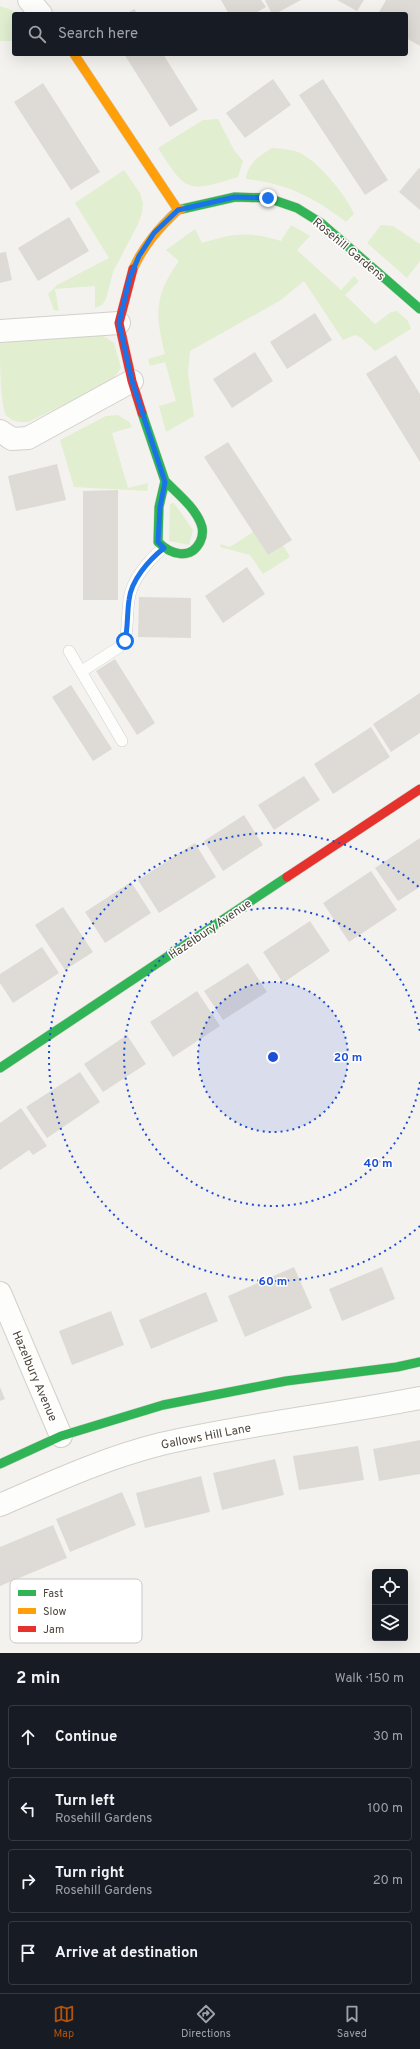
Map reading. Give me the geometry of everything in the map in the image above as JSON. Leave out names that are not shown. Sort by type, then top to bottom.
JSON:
[{"type":"street","points":[[29,0],[39,12]]},
{"type":"street","points":[[75,56],[178,210],[154,233],[139,256],[130,277],[119,323],[132,381],[165,482],[182,498],[201,524],[203,533],[199,546],[191,552],[181,555],[171,553],[158,542],[160,507],[165,482]]},
{"type":"street","name":"Rosehill Gardens","points":[[178,210],[235,197],[268,198],[298,208],[321,223],[420,309]]},
{"type":"street","points":[[0,331],[119,323]]},
{"type":"street","points":[[0,431],[12,439],[28,438],[132,381]]},
{"type":"street","name":"Hazelbury Avenue","points":[[0,1068],[420,789]]},
{"type":"street","name":"Hazelbury Avenue","points":[[0,1293],[61,1436]]},
{"type":"street","points":[[0,1464],[61,1436],[163,1405],[286,1381],[397,1367],[420,1362]]},
{"type":"street","name":"Gallows Hill Lane","points":[[0,1506],[101,1462],[161,1444],[279,1421],[420,1398]]},
{"type":"lane","points":[[82,671],[118,648],[125,641],[129,598],[134,585],[153,557],[164,548]]},
{"type":"lane","points":[[69,651],[122,740]]},
{"type":"green space","points":[[0,6],[12,10],[14,12],[12,12],[12,41],[0,41]]},
{"type":"green space","points":[[218,119],[234,150],[243,161],[238,177],[208,185],[189,185],[182,181],[175,173],[158,148],[203,120]]},
{"type":"green space","points":[[272,148],[295,151],[302,154],[317,165],[339,189],[354,214],[346,222],[311,198],[274,184],[246,179],[249,169],[255,160]]},
{"type":"green space","points":[[124,170],[140,193],[143,203],[142,213],[138,224],[113,272],[106,299],[102,305],[95,308],[95,286],[55,289],[59,311],[54,310],[48,294],[57,285],[109,258],[75,203]]},
{"type":"green space","points":[[291,225],[310,236],[297,250],[341,290],[354,276],[359,281],[345,295],[375,324],[391,312],[397,311],[408,321],[411,329],[375,351],[360,337],[355,335],[343,340],[304,281],[281,300],[190,351],[188,373],[194,416],[166,432],[159,406],[176,401],[165,362],[150,366],[148,359],[165,354],[159,328],[159,306],[165,284],[179,261],[166,250],[195,229],[202,243],[241,234],[260,236],[281,241]]},
{"type":"green space","points":[[381,225],[393,226],[420,244],[420,261],[407,278],[367,243]]},
{"type":"green space","points":[[91,333],[102,335],[114,343],[121,368],[114,378],[103,386],[28,422],[19,422],[6,415],[1,391],[0,341]]},
{"type":"green space","points":[[118,415],[129,422],[132,427],[112,433],[128,488],[148,483],[147,491],[74,487],[60,440],[106,416]]},
{"type":"green space","points":[[174,503],[193,530],[189,545],[169,541],[170,504]]},
{"type":"green space","points":[[253,532],[268,555],[283,545],[290,557],[263,574],[250,555],[220,547],[221,544],[230,547]]},
{"type":"building","points":[[221,0],[261,0],[266,7],[257,12],[228,12]]},
{"type":"building","points":[[265,0],[301,0],[279,12],[271,12]]},
{"type":"building","points":[[337,0],[364,0],[357,11]]},
{"type":"building","points":[[386,0],[420,0],[420,46],[408,39],[408,12],[379,12]]},
{"type":"building","points":[[134,9],[136,12],[129,12]]},
{"type":"building","points":[[125,56],[164,56],[198,110],[170,127]]},
{"type":"building","points":[[273,79],[291,105],[245,138],[226,113]]},
{"type":"building","points":[[323,79],[388,180],[365,195],[299,95]]},
{"type":"building","points":[[43,83],[100,172],[71,190],[14,102]]},
{"type":"building","points":[[419,168],[420,169],[420,210],[399,192]]},
{"type":"building","points":[[69,217],[89,251],[38,281],[18,248]]},
{"type":"building","points":[[6,252],[12,280],[0,283],[0,253]]},
{"type":"building","points":[[315,313],[332,340],[287,369],[270,342]]},
{"type":"building","points":[[255,352],[273,381],[232,408],[213,379]]},
{"type":"building","points":[[396,355],[420,394],[420,462],[366,374]]},
{"type":"building","points":[[228,442],[292,540],[268,555],[204,457]]},
{"type":"building","points":[[57,464],[66,500],[16,511],[8,476]]},
{"type":"building","points":[[118,490],[118,600],[83,600],[83,491]]},
{"type":"building","points":[[247,567],[265,594],[223,623],[205,596]]},
{"type":"building","points":[[139,597],[191,598],[191,638],[138,637]]},
{"type":"building","points":[[115,659],[155,723],[137,735],[96,671]]},
{"type":"building","points":[[71,685],[112,749],[93,761],[52,697]]},
{"type":"building","points":[[420,693],[420,733],[391,752],[373,724]]},
{"type":"building","points":[[371,727],[390,757],[333,794],[314,764]]},
{"type":"building","points":[[304,776],[320,800],[274,830],[258,805]]},
{"type":"building","points":[[244,815],[263,845],[223,871],[204,841]]},
{"type":"building","points":[[420,838],[420,887],[398,901],[375,868]]},
{"type":"building","points":[[195,843],[216,877],[159,913],[138,880]]},
{"type":"building","points":[[371,871],[397,910],[349,942],[323,903]]},
{"type":"building","points":[[131,882],[151,913],[105,943],[85,912]]},
{"type":"building","points":[[63,907],[93,952],[65,970],[35,925]]},
{"type":"building","points":[[310,921],[330,951],[283,983],[263,952]]},
{"type":"building","points":[[42,947],[59,973],[13,1003],[0,983],[0,974]]},
{"type":"building","points":[[248,963],[267,992],[223,1020],[204,991]]},
{"type":"building","points":[[197,991],[220,1026],[173,1057],[150,1022]]},
{"type":"building","points":[[127,1035],[146,1064],[103,1092],[84,1064]]},
{"type":"building","points":[[80,1072],[100,1102],[47,1138],[26,1107]]},
{"type":"building","points":[[21,1108],[47,1146],[33,1155],[29,1150],[0,1170],[0,1123]]},
{"type":"building","points":[[294,1267],[312,1308],[245,1337],[228,1296]]},
{"type":"building","points":[[382,1267],[395,1299],[342,1321],[329,1289]]},
{"type":"building","points":[[206,1292],[218,1321],[151,1349],[139,1320]]},
{"type":"building","points":[[111,1311],[124,1345],[72,1365],[59,1331]]},
{"type":"building","points":[[0,1387],[5,1399],[0,1401]]},
{"type":"building","points":[[420,1440],[420,1474],[379,1481],[373,1449]]},
{"type":"building","points":[[358,1446],[364,1480],[299,1490],[293,1456]]},
{"type":"building","points":[[275,1459],[284,1495],[222,1510],[213,1473]]},
{"type":"building","points":[[201,1476],[210,1512],[145,1528],[136,1493]]},
{"type":"building","points":[[122,1492],[136,1525],[70,1552],[56,1519]]},
{"type":"building","points":[[53,1525],[67,1558],[17,1579],[10,1579],[10,1582],[0,1586],[0,1547]]},
{"type":"traffic: fast","points":[[182,209],[235,197],[268,198],[297,208],[321,223],[420,309]]},
{"type":"traffic: fast","points":[[142,413],[165,481],[159,507],[158,542],[168,550],[185,554],[191,552],[200,542],[202,527],[200,520],[192,508],[165,481]]},
{"type":"traffic: fast","points":[[0,1068],[287,877]]},
{"type":"traffic: fast","points":[[0,1464],[61,1436],[163,1405],[286,1381],[397,1367],[420,1362]]},
{"type":"traffic: slow","points":[[75,56],[178,210],[182,209]]},
{"type":"traffic: slow","points":[[133,269],[152,237],[178,210]]},
{"type":"traffic: jam","points":[[133,269],[119,323],[132,381],[142,413]]},
{"type":"traffic: jam","points":[[287,877],[420,789]]},
{"type":"route","points":[[125,641],[129,598],[134,585],[153,557],[164,548],[158,542],[160,507],[165,482],[132,381],[119,323],[122,304],[130,277],[139,256],[154,233],[178,210],[235,197],[268,198]]}]
